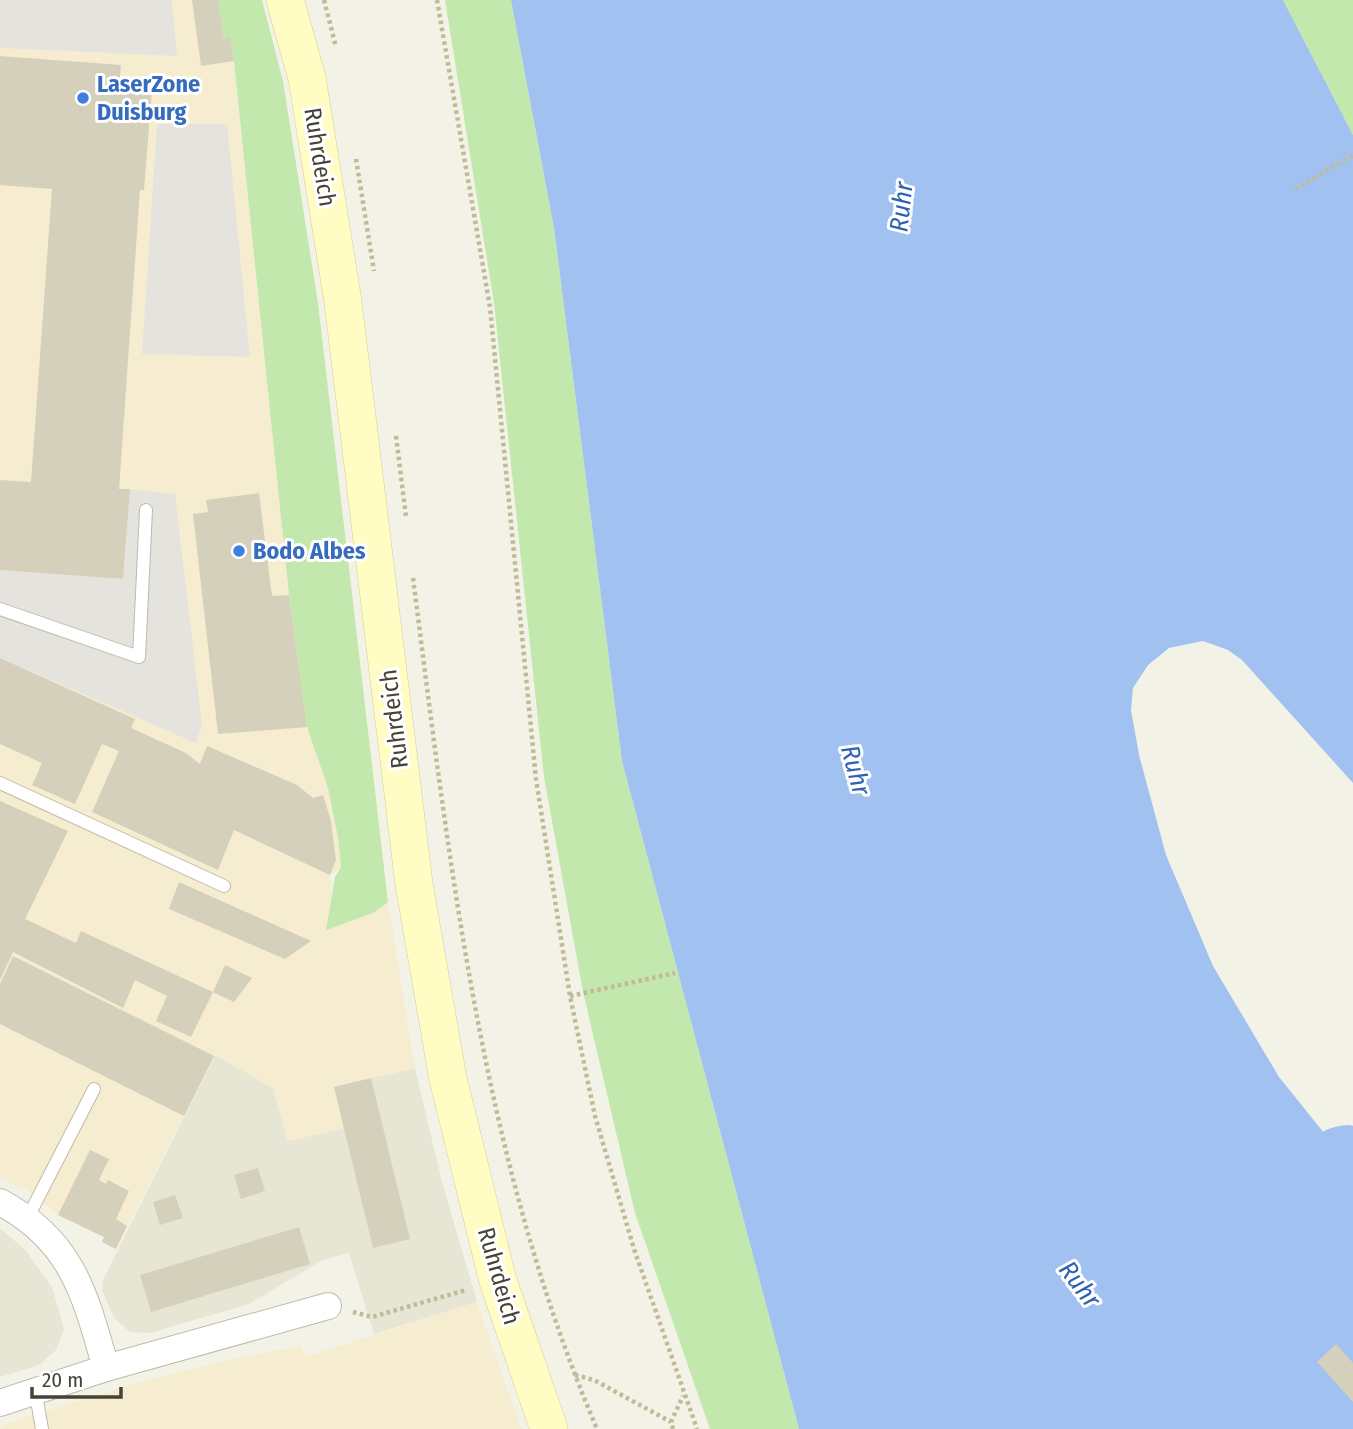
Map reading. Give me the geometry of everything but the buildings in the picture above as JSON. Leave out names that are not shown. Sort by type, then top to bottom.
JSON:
[{"type":"main road","name":"Ruhrdeich","points":[[285,0],[307,78],[343,302],[414,884],[448,1079],[498,1281],[549,1429]]},
{"type":"street","points":[[0,1202],[27,1219],[56,1244],[85,1295],[106,1368]]},
{"type":"street","points":[[0,1403],[35,1389],[106,1368],[328,1306]]},
{"type":"lane","points":[[0,609],[139,657],[146,510]]},
{"type":"lane","points":[[0,783],[224,886]]},
{"type":"lane","points":[[27,1219],[93,1088]]},
{"type":"lane","points":[[35,1389],[42,1429]]},
{"type":"path","points":[[324,0],[336,50]]},
{"type":"path","points":[[436,0],[490,307],[536,779],[570,996],[595,1116],[634,1249],[683,1396],[697,1429]]},
{"type":"path","points":[[354,146],[370,230],[375,277]]},
{"type":"path","points":[[1295,189],[1353,155]]},
{"type":"path","points":[[393,424],[406,524]]},
{"type":"path","points":[[411,565],[452,879],[474,1013],[535,1264],[574,1375],[597,1429]]},
{"type":"path","points":[[570,996],[675,973]]},
{"type":"path","points":[[328,1306],[372,1317],[498,1281]]},
{"type":"path","points":[[574,1375],[594,1380],[671,1422]]},
{"type":"path","points":[[673,1429],[671,1422],[683,1396]]},
{"type":"shaded area","points":[[0,0],[218,0],[224,38],[234,61],[289,595],[338,838],[341,867],[330,875],[332,897],[326,929],[373,913],[388,902],[415,1068],[334,1087],[344,1128],[289,1141],[273,1088],[215,1055],[116,1249],[102,1242],[104,1237],[58,1215],[29,1191],[0,1178]]},
{"type":"shaded area","points":[[0,0],[172,0],[177,56],[0,48]]},
{"type":"shaded area","points":[[157,124],[227,124],[250,357],[142,354]]},
{"type":"shaded area","points":[[130,489],[175,494],[202,725],[196,743],[0,658],[0,570],[123,579]]},
{"type":"shaded area","points":[[215,1055],[273,1088],[288,1141],[334,1087],[415,1068],[442,1182],[477,1302],[374,1334],[349,1253],[323,1260],[249,1304],[150,1333],[130,1332],[114,1318],[102,1290],[103,1280]]},
{"type":"shaded area","points":[[0,1228],[26,1251],[52,1287],[64,1329],[56,1350],[39,1365],[0,1377]]},
{"type":"shaded area","points":[[477,1302],[521,1429],[0,1429],[8,1423],[127,1386],[226,1360],[301,1346],[305,1357]]},
{"type":"green space","points":[[218,0],[262,0],[283,81],[318,303],[388,902],[373,913],[326,930],[335,877],[341,867],[338,838],[328,788],[307,727],[289,595],[234,61],[224,38]]},
{"type":"green space","points":[[445,0],[511,0],[554,228],[622,761],[799,1429],[710,1429],[635,1213],[583,992],[544,777],[494,303]]},
{"type":"green space","points":[[1283,0],[1353,0],[1353,135]]},
{"type":"water","name":"Ruhr","points":[[511,0],[1283,0],[1353,135],[1353,783],[1242,660],[1228,650],[1203,641],[1169,648],[1148,665],[1133,688],[1131,710],[1139,755],[1166,855],[1213,966],[1279,1077],[1353,1169],[1353,1429],[799,1429],[622,761],[554,228]]},
{"type":"waterway","points":[[1338,1154],[1347,1152],[1353,1159]]},
{"type":"place","name":"LaserZone Duisburg","points":[[83,98]]},
{"type":"place","name":"Bodo Albes","points":[[239,551]]}]
